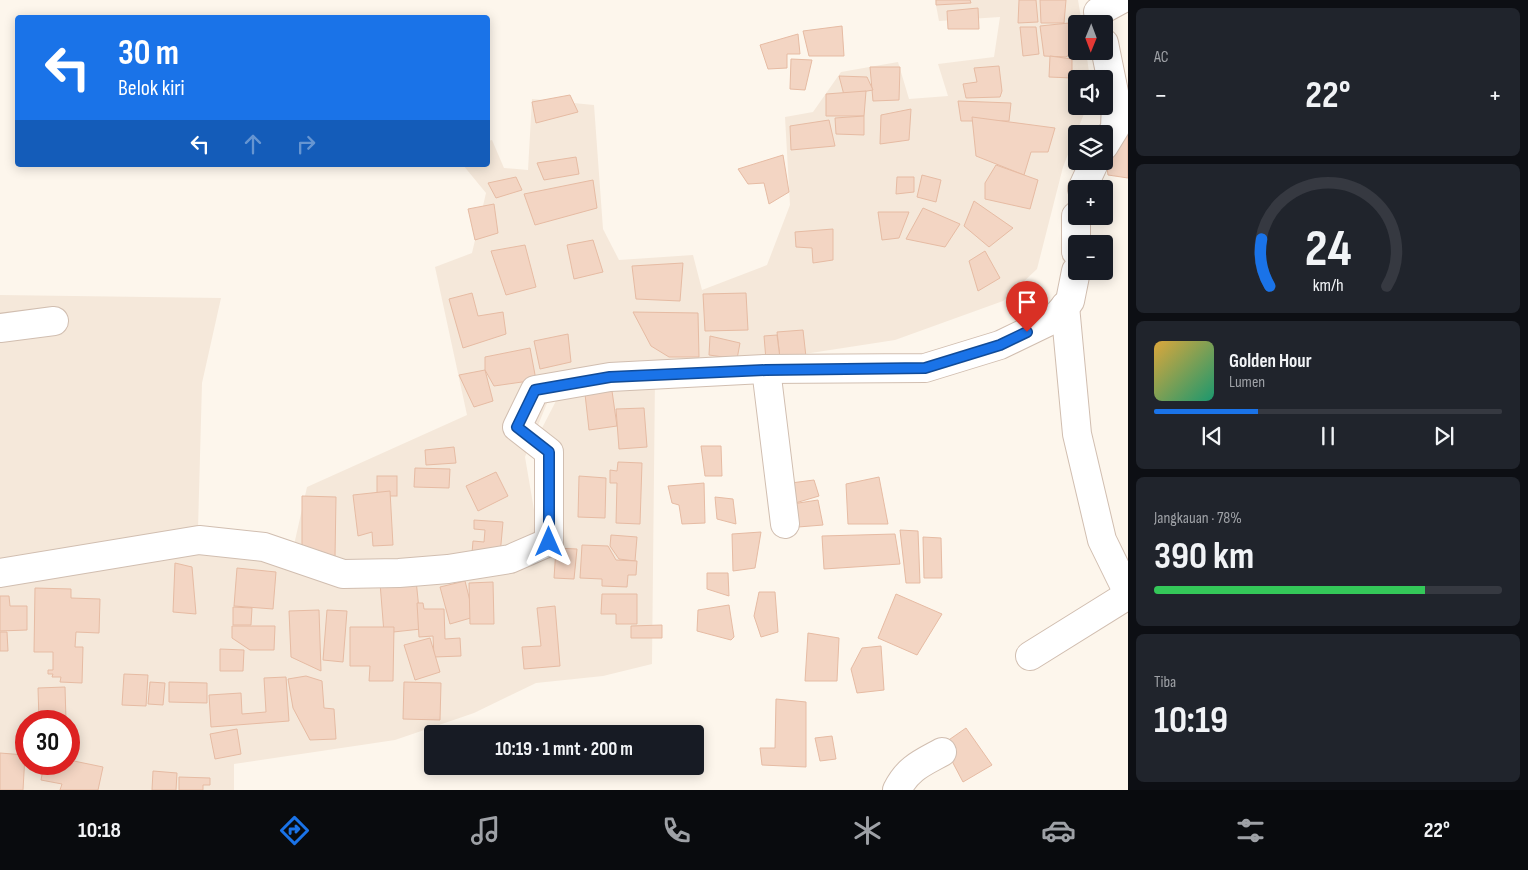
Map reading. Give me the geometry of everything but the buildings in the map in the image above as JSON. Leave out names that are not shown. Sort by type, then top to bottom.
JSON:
[{"type":"street","points":[[1107,60],[1116,102],[1115,128],[1113,131]]},
{"type":"street","points":[[0,573],[199,540],[264,547],[343,574],[399,573],[448,569],[510,559],[549,542],[549,452],[517,427],[535,390],[610,377],[766,370],[925,368],[1000,345],[1054,319],[1070,301],[1074,280]]},
{"type":"street","points":[[1030,656],[1128,594],[1102,540],[1077,434],[1065,306]]},
{"type":"street","points":[[0,328],[54,320]]},
{"type":"street","points":[[766,370],[785,524]]},
{"type":"street","points":[[898,790],[904,777],[914,767],[942,752]]},
{"type":"shaded area","points":[[935,0],[1078,0],[1080,15],[1068,15],[1068,60],[1087,60],[1089,70],[1068,70],[1068,115],[1083,115],[1080,125],[1068,125],[1068,154],[1063,167],[1037,269],[1003,301],[895,340],[655,377],[652,664],[603,676],[536,683],[474,713],[439,725],[424,725],[424,730],[395,740],[234,764],[234,790],[0,790],[0,295],[221,298],[202,383],[198,529],[361,583],[554,538],[563,472],[540,432],[557,399],[625,390],[552,391],[525,457],[539,539],[440,564],[344,563],[294,545],[307,487],[467,415],[435,267],[472,253],[486,193],[465,167],[490,167],[490,140],[492,140],[504,168],[528,170],[532,99],[594,105],[603,229],[619,260],[693,255],[702,290],[767,265],[790,205],[785,117],[813,112],[841,72],[898,62],[909,99],[948,96],[938,64],[994,57],[1000,17],[939,21]]},
{"type":"route","points":[[549,542],[549,452],[517,427],[535,390],[610,377],[766,370],[925,368],[1000,345],[1027,332]]}]
